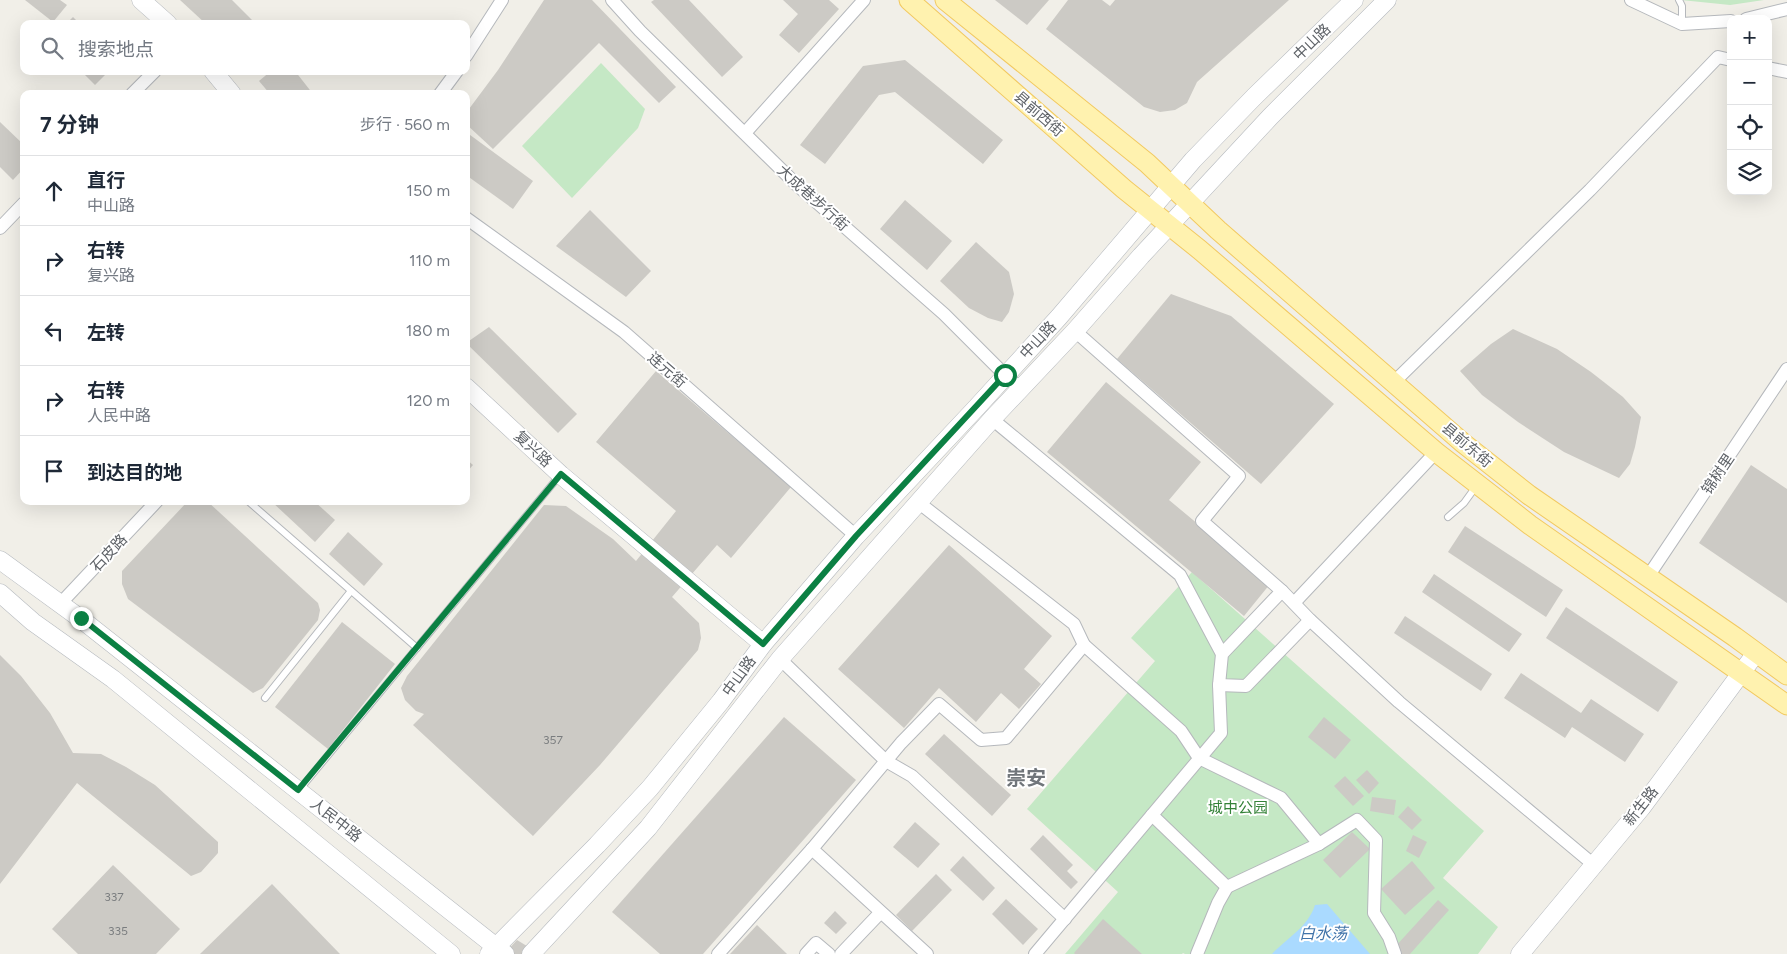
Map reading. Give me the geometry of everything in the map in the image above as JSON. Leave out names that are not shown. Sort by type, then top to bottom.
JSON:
[{"type":"main road","points":[[141,0],[164,20]]},
{"type":"main road","name":"县前西街","points":[[909,0],[1124,189],[1170,226]]},
{"type":"main road","name":"中山路","points":[[497,952],[650,788],[721,701],[763,644],[856,536],[1059,317],[1193,160],[1354,0]]},
{"type":"main road","name":"中山路","points":[[532,954],[648,828],[780,659],[992,419],[1270,117],[1388,0]]},
{"type":"main road","name":"县前西街","points":[[955,5],[1147,163],[1171,186]]},
{"type":"main road","points":[[216,75],[229,90]]},
{"type":"main road","name":"县前东街","points":[[1171,186],[1463,443],[1529,495],[1787,675]]},
{"type":"main road","name":"县前东街","points":[[1170,226],[1436,452],[1477,484],[1530,525],[1787,705]]},
{"type":"main road","name":"复兴路","points":[[470,391],[561,474],[763,644]]},
{"type":"main road","name":"人民中路","points":[[0,560],[81,618],[298,790],[497,952]]},
{"type":"main road","name":"人民中路","points":[[0,593],[33,622],[113,680],[451,954]]},
{"type":"main road","name":"新生路","points":[[1520,954],[1653,792],[1756,653]]},
{"type":"street","points":[[470,50],[502,0]]},
{"type":"street","name":"大成巷步行街","points":[[612,0],[640,31],[797,185],[944,314],[1021,389]]},
{"type":"street","points":[[744,133],[864,0]]},
{"type":"street","points":[[1631,0],[1682,24],[1727,21]]},
{"type":"street","points":[[1762,15],[1787,9]]},
{"type":"street","points":[[1394,382],[1724,58]]},
{"type":"street","points":[[1772,69],[1787,72]]},
{"type":"street","points":[[136,90],[151,75]]},
{"type":"street","points":[[443,90],[453,75]]},
{"type":"street","points":[[0,228],[20,208]]},
{"type":"street","name":"连元街","points":[[470,221],[624,332],[856,536]]},
{"type":"street","points":[[1075,331],[1239,476],[1202,521],[1282,591],[1310,620],[1399,702],[1594,865]]},
{"type":"street","name":"锦树里","points":[[1647,578],[1787,369]]},
{"type":"street","points":[[992,419],[1180,575],[1222,654],[1219,686],[1221,733],[1035,954]]},
{"type":"street","points":[[1294,603],[1436,452]]},
{"type":"street","points":[[918,502],[1074,624],[1084,645],[1181,731],[1198,758],[1281,798],[1319,844]]},
{"type":"street","name":"石皮路","points":[[60,604],[153,505]]},
{"type":"street","points":[[1222,654],[1282,591]]},
{"type":"street","points":[[1219,686],[1246,686],[1310,620]]},
{"type":"street","points":[[718,954],[812,849],[886,761],[939,704],[981,740],[1006,738],[1084,645]]},
{"type":"street","points":[[780,659],[886,761],[912,776],[1065,919]]},
{"type":"street","points":[[1152,814],[1227,887]]},
{"type":"street","points":[[1197,954],[1218,903],[1227,887],[1319,844],[1357,820],[1376,840],[1374,913],[1389,937],[1395,954]]},
{"type":"street","points":[[812,849],[927,954]]},
{"type":"street","points":[[841,954],[880,913]]},
{"type":"street","points":[[806,954],[816,943],[829,954]]},
{"type":"lane","points":[[1679,0],[1682,6],[1682,24]]},
{"type":"lane","points":[[298,790],[561,474]]},
{"type":"lane","points":[[1448,518],[1464,503],[1477,484]]},
{"type":"lane","points":[[253,505],[417,648]]},
{"type":"lane","points":[[265,698],[351,591]]},
{"type":"green space","points":[[1681,0],[1764,0],[1730,5]]},
{"type":"green space","points":[[601,63],[645,109],[638,128],[572,198],[522,146]]},
{"type":"green space","name":"城中公园","points":[[1192,572],[1484,831],[1443,878],[1498,927],[1478,954],[1065,954],[1118,892],[1027,809],[1155,661],[1131,638]]},
{"type":"water","name":"白水荡","points":[[1327,904],[1370,954],[1272,954],[1302,926],[1312,913],[1315,905]]},
{"type":"building","points":[[25,0],[60,0],[67,5],[55,20],[50,20]]},
{"type":"building","points":[[180,0],[232,0],[252,20],[202,20]]},
{"type":"building","points":[[544,0],[592,0],[676,87],[659,103],[599,43],[493,149],[470,128],[470,108],[498,70]]},
{"type":"building","points":[[654,0],[689,0],[743,57],[722,77],[651,2]]},
{"type":"building","points":[[783,0],[829,0],[839,9],[799,53],[779,35],[798,14]]},
{"type":"building","points":[[995,0],[1049,0],[1027,25]]},
{"type":"building","points":[[1068,0],[1102,0],[1110,6],[1115,0],[1289,0],[1197,82],[1187,103],[1175,110],[1160,112],[1144,107],[1046,29]]},
{"type":"building","points":[[905,60],[1003,140],[983,164],[895,92],[879,95],[825,164],[800,145],[863,66]]},
{"type":"building","points":[[85,75],[105,75],[95,85]]},
{"type":"building","points":[[266,75],[298,75],[310,90],[267,90],[259,81]]},
{"type":"building","points":[[0,122],[20,141],[20,172],[13,180],[0,167]]},
{"type":"building","points":[[470,135],[533,181],[513,209],[470,178]]},
{"type":"building","points":[[905,200],[952,241],[927,270],[880,229]]},
{"type":"building","points":[[590,210],[651,271],[626,297],[556,246]]},
{"type":"building","points":[[976,242],[1009,272],[1014,294],[1009,312],[1002,322],[988,318],[969,308],[940,281]]},
{"type":"building","points":[[1171,294],[1231,316],[1334,404],[1261,484],[1117,359]]},
{"type":"building","points":[[489,327],[577,414],[558,433],[470,347],[470,340]]},
{"type":"building","points":[[1513,329],[1557,349],[1591,372],[1623,397],[1641,417],[1630,464],[1619,478],[1564,452],[1518,422],[1482,395],[1460,371],[1491,344]]},
{"type":"building","points":[[656,371],[791,487],[731,558],[717,545],[672,597],[699,623],[701,638],[698,650],[600,765],[533,836],[413,725],[424,714],[416,711],[405,700],[401,688],[407,676],[544,505],[566,506],[613,539],[636,561],[676,511],[596,442]]},
{"type":"building","points":[[1106,382],[1201,462],[1169,500],[1270,584],[1244,616],[1047,452]]},
{"type":"building","points":[[1751,465],[1787,489],[1787,603],[1699,543]]},
{"type":"building","points":[[184,505],[211,505],[318,603],[320,610],[318,620],[263,688],[253,693],[128,599],[122,584],[122,571]]},
{"type":"building","points":[[275,505],[318,505],[335,520],[315,542]]},
{"type":"building","points":[[1465,526],[1563,590],[1546,617],[1448,552]]},
{"type":"building","points":[[348,532],[383,564],[364,586],[329,554]]},
{"type":"building","points":[[949,545],[1052,636],[1024,669],[1041,684],[1019,709],[1001,693],[976,722],[939,688],[904,728],[838,669]]},
{"type":"building","points":[[1434,574],[1522,634],[1509,652],[1422,592]]},
{"type":"building","points":[[1566,607],[1678,682],[1658,712],[1546,638]]},
{"type":"building","points":[[1405,616],[1492,674],[1481,691],[1394,633]]},
{"type":"building","points":[[342,622],[395,664],[328,749],[275,707]]},
{"type":"building","points":[[0,655],[21,676],[50,713],[73,753],[101,754],[126,767],[155,785],[218,842],[218,853],[201,872],[191,876],[77,783],[0,884]]},
{"type":"building","points":[[1521,673],[1581,713],[1591,699],[1644,734],[1625,762],[1572,727],[1565,738],[1504,698]]},
{"type":"building","points":[[784,717],[856,780],[703,954],[660,954],[612,912]]},
{"type":"building","points":[[1324,717],[1351,740],[1335,759],[1308,737]]},
{"type":"building","points":[[944,734],[1011,795],[992,816],[925,754]]},
{"type":"building","points":[[1367,770],[1379,783],[1369,794],[1356,780]]},
{"type":"building","points":[[1345,776],[1364,796],[1353,806],[1334,786]]},
{"type":"building","points":[[1372,797],[1396,800],[1394,815],[1370,811]]},
{"type":"building","points":[[1408,806],[1422,820],[1412,830],[1398,817]]},
{"type":"building","points":[[915,822],[940,844],[918,868],[893,847]]},
{"type":"building","points":[[1352,832],[1370,849],[1340,878],[1323,860]]},
{"type":"building","points":[[1043,835],[1073,865],[1067,871],[1078,882],[1071,889],[1030,849]]},
{"type":"building","points":[[1413,835],[1427,842],[1419,858],[1406,851]]},
{"type":"building","points":[[963,856],[995,888],[983,901],[950,870]]},
{"type":"building","points":[[1412,861],[1435,888],[1405,915],[1381,889]]},
{"type":"building","points":[[113,865],[180,929],[156,954],[78,954],[52,929]]},
{"type":"building","points":[[936,874],[952,890],[912,931],[896,915]]},
{"type":"building","points":[[272,884],[340,954],[200,954]]},
{"type":"building","points":[[1006,899],[1038,929],[1023,945],[992,914]]},
{"type":"building","points":[[1438,900],[1449,910],[1410,954],[1401,954],[1394,948]]},
{"type":"building","points":[[835,911],[847,923],[836,934],[824,923]]},
{"type":"building","points":[[1103,919],[1142,954],[1075,954]]},
{"type":"building","points":[[757,925],[787,954],[730,954]]},
{"type":"building","points":[[517,940],[540,954],[504,954]]},
{"type":"district","name":"崇安","points":[[1026,778]]},
{"type":"route","points":[[81,618],[298,790],[561,474],[763,644],[856,536],[1005,375]]}]
